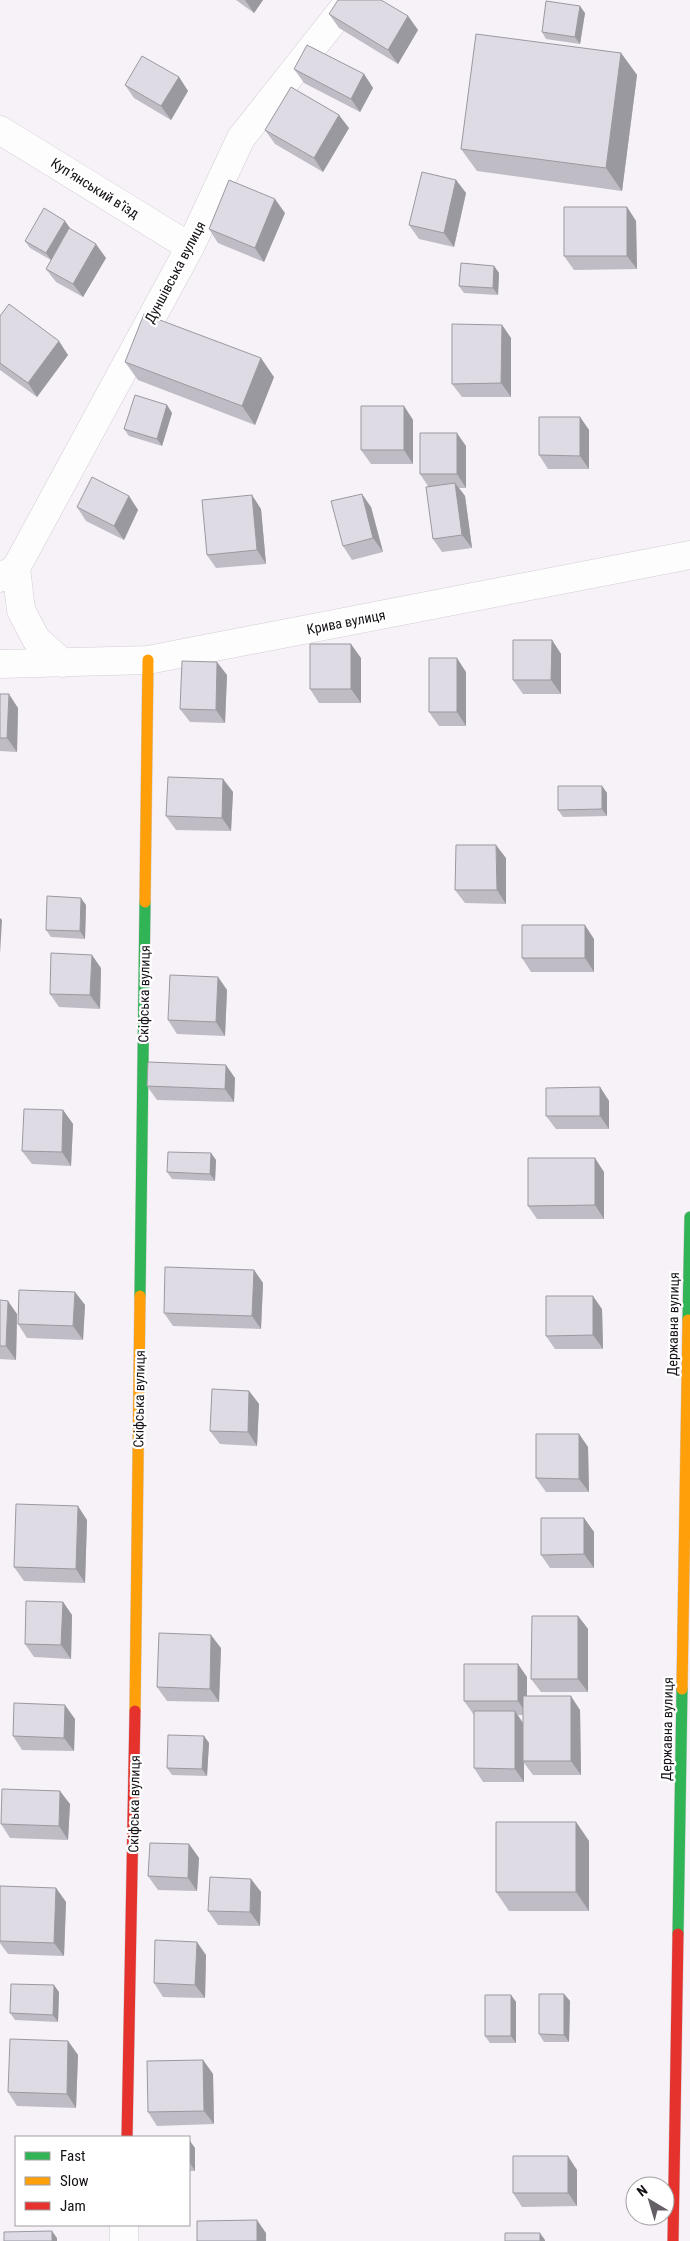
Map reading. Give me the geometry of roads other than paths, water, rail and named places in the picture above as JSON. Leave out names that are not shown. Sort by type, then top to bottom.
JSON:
[{"type":"street","name":"Дуншівська вулиця","points":[[8,573],[190,247],[241,138],[350,0]]},
{"type":"street","name":"Куп'янський в'їзд","points":[[0,130],[190,247]]},
{"type":"street","name":"Крива вулиця","points":[[0,664],[148,660],[690,555]]},
{"type":"street","points":[[8,573],[21,610],[36,639],[63,663]]},
{"type":"street","name":"Скіфська вулиця","points":[[127,2136],[133,1894],[148,660]]},
{"type":"street","name":"Державна вулиця","points":[[673,2241],[690,1218]]},
{"type":"street","points":[[124,2226],[124,2241]]}]
